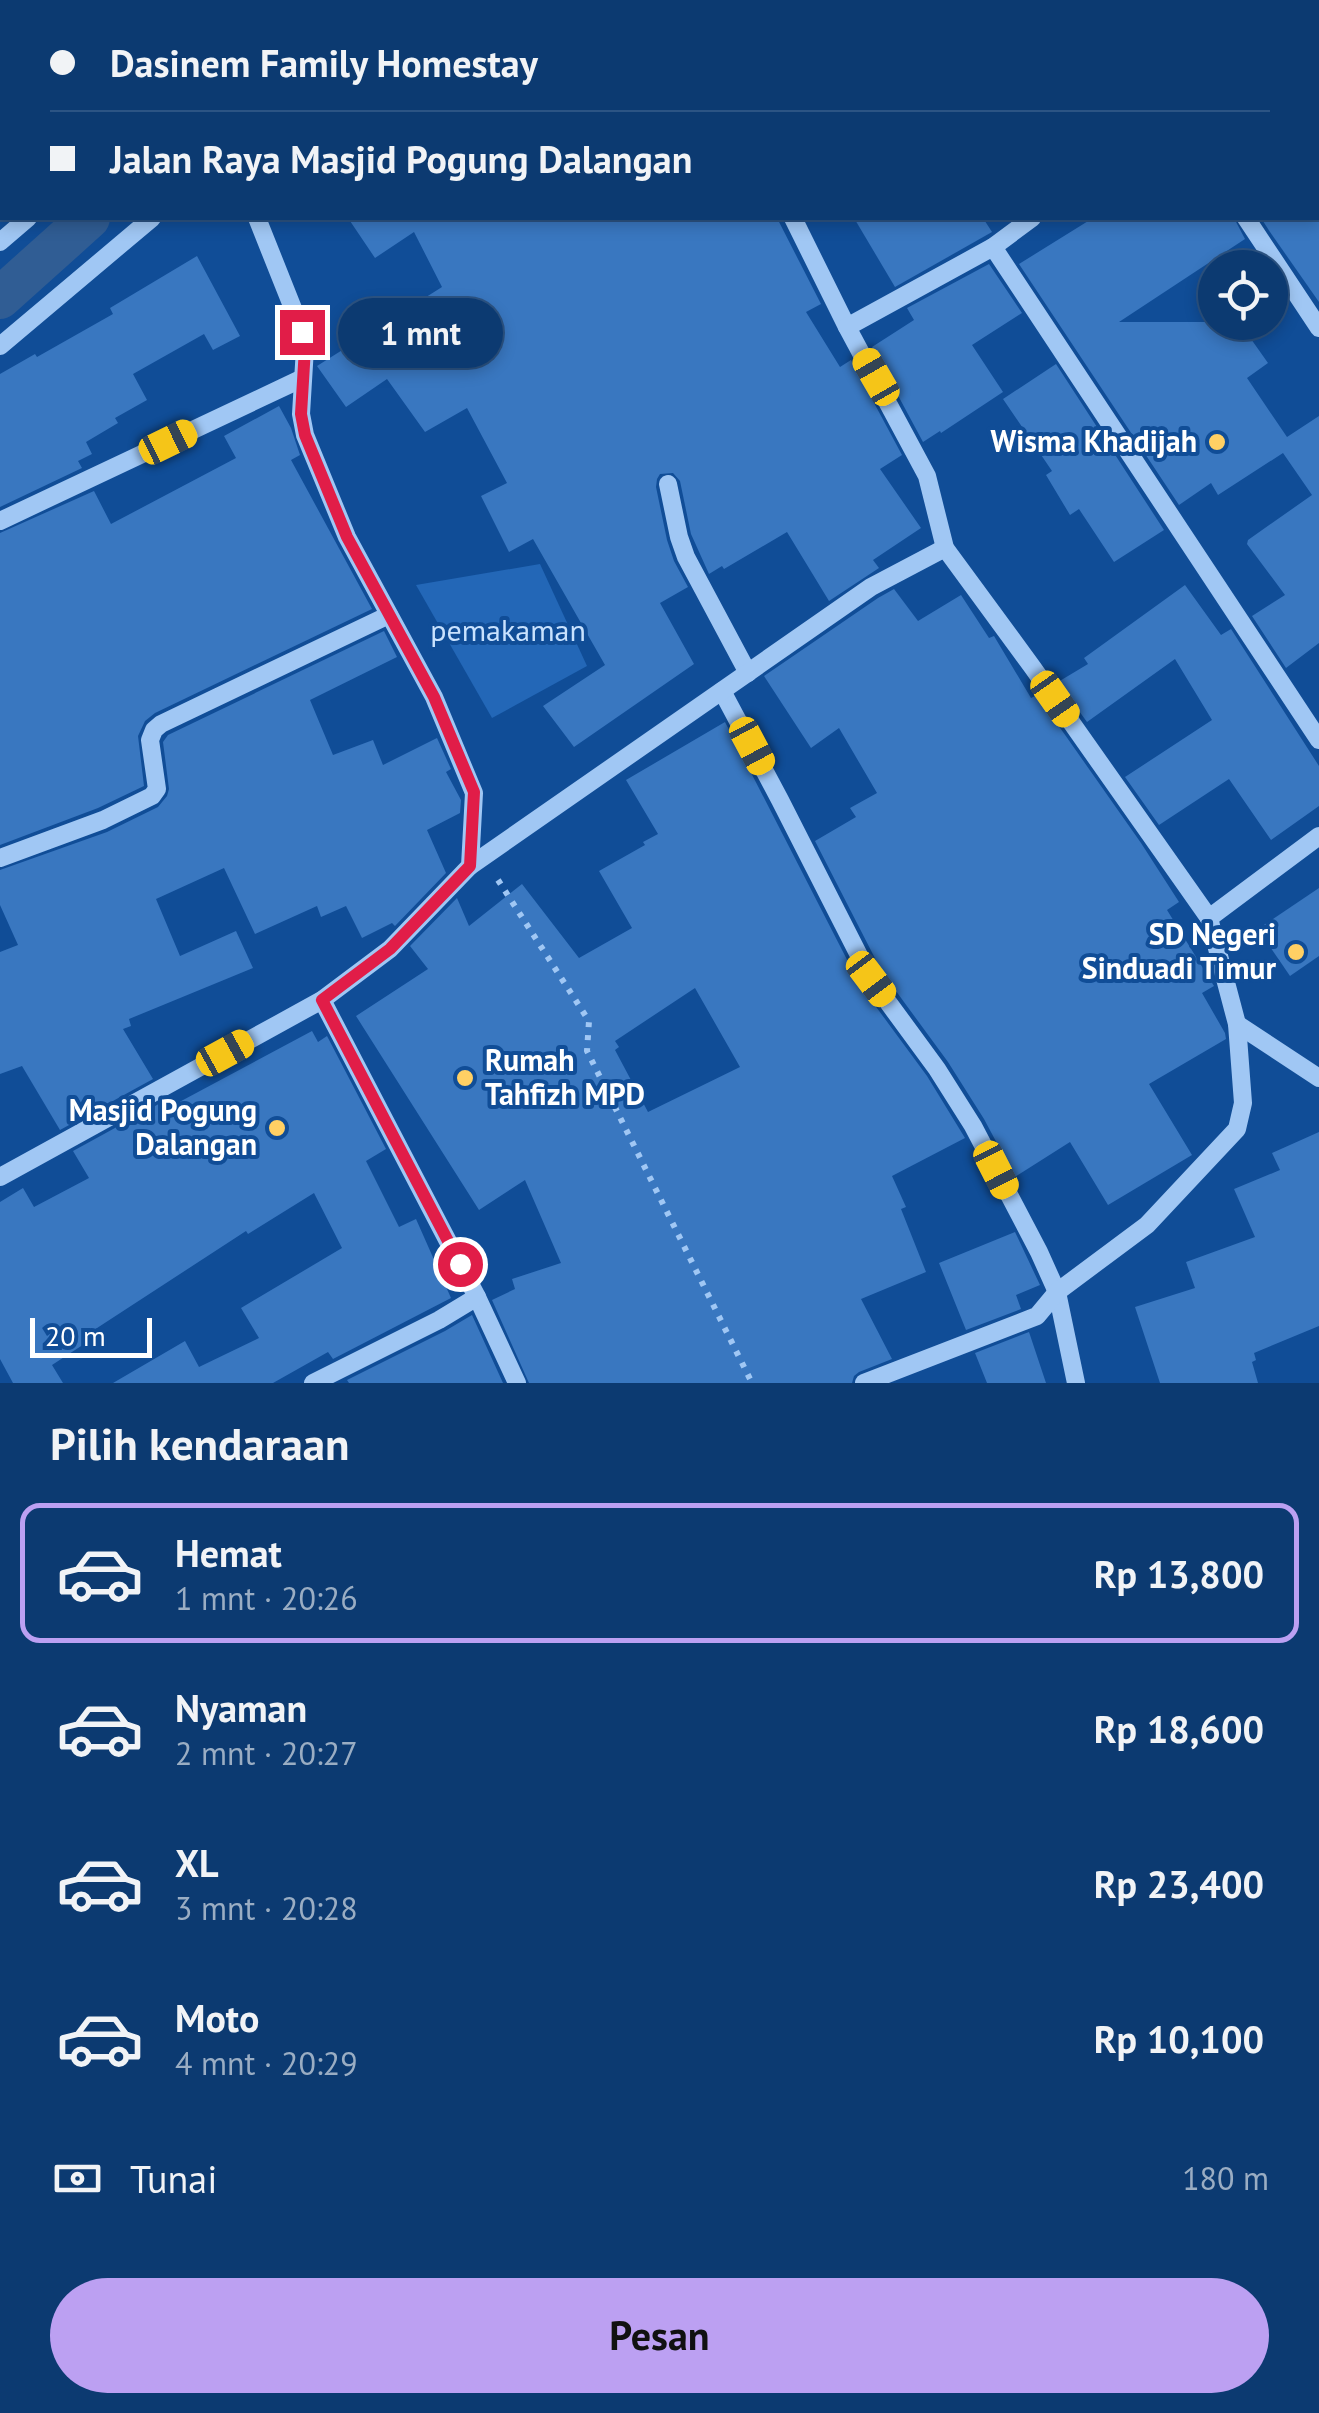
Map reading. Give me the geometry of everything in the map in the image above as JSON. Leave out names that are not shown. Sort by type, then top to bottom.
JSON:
[{"type":"street","points":[[0,242],[26,220]]},
{"type":"street","points":[[0,346],[150,220]]},
{"type":"street","points":[[258,220],[302,332],[305,348],[301,414],[305,435],[347,537],[434,697],[474,792],[476,862]]},
{"type":"street","points":[[795,220],[927,476],[945,548],[1209,918],[1238,1024],[1243,1102],[1237,1128],[1147,1224],[1056,1292],[1037,1316],[864,1383]]},
{"type":"street","points":[[847,327],[993,247],[1029,220]]},
{"type":"street","points":[[1247,220],[1319,328]]},
{"type":"street","points":[[993,247],[1319,740]]},
{"type":"street","points":[[0,521],[303,378]]},
{"type":"street","points":[[668,484],[686,557],[748,673]]},
{"type":"street","points":[[0,1178],[322,1000],[390,949],[476,862],[871,587],[945,548]]},
{"type":"street","points":[[0,858],[103,820],[152,796],[157,780],[150,740],[161,724],[389,615]]},
{"type":"street","points":[[722,691],[871,979],[938,1069],[973,1126],[1039,1252],[1056,1292],[1076,1383]]},
{"type":"street","points":[[1209,918],[1319,836]]},
{"type":"street","points":[[322,1000],[477,1296],[517,1383]]},
{"type":"street","points":[[1238,1024],[1319,1078]]},
{"type":"street","points":[[312,1383],[439,1320],[477,1296]]},
{"type":"path","points":[[476,862],[589,1022],[587,1052],[752,1383]]},
{"type":"green space","name":"pemakaman","points":[[540,564],[587,666],[492,718],[416,585]]},
{"type":"building","points":[[349,220],[778,220],[821,304],[806,312],[840,367],[851,360],[902,455],[880,469],[921,528],[873,560],[879,568],[829,601],[787,532],[709,574],[691,534],[680,481],[673,473],[660,474],[656,487],[667,540],[688,587],[660,603],[694,664],[574,747],[543,706],[605,665],[533,539],[509,552],[481,496],[507,483],[467,408],[425,432],[387,379],[346,407],[317,366],[442,287],[414,232],[375,258]]},
{"type":"building","points":[[855,220],[984,220],[992,232],[895,287]]},
{"type":"building","points":[[1090,220],[1235,220],[1245,239],[1228,250],[1198,250],[1198,270],[1119,322],[1198,322],[1198,340],[1252,340],[1268,363],[1247,378],[1287,437],[1319,416],[1319,643],[1286,668],[1252,616],[1285,595],[1247,544],[1248,540],[1312,495],[1283,453],[1218,495],[1211,483],[1179,505],[1019,264]]},
{"type":"building","points":[[1262,220],[1319,220],[1319,302],[1288,258],[1288,250],[1283,250]]},
{"type":"building","points":[[197,256],[240,336],[213,350],[204,334],[133,374],[147,400],[115,418],[118,423],[86,442],[92,454],[78,461],[82,468],[0,507],[0,374],[113,314],[110,308]]},
{"type":"building","points":[[989,264],[1022,313],[972,345],[1003,392],[923,442],[872,347],[914,320],[907,308]]},
{"type":"building","points":[[1056,364],[1164,530],[1114,562],[1079,509],[1070,515],[1046,475],[1052,471],[1003,399]]},
{"type":"building","points":[[279,406],[300,455],[291,460],[372,609],[155,713],[145,721],[138,736],[144,786],[0,845],[0,533],[94,491],[111,524],[236,458],[224,436]]},
{"type":"building","points":[[1185,585],[1221,635],[1231,629],[1319,766],[1319,806],[1271,840],[1229,779],[1159,825],[1125,777],[1212,720],[1175,659],[1087,722],[1058,682],[1088,664],[1084,658]]},
{"type":"building","points":[[894,589],[918,621],[961,595],[989,638],[994,636],[1031,698],[1037,695],[1141,843],[1179,902],[1167,910],[1214,986],[1202,993],[1226,1039],[1149,1084],[1192,1155],[1108,1205],[1070,1142],[1015,1177],[948,1062],[882,972],[815,841],[856,817],[850,808],[877,793],[839,728],[811,748],[764,676]]},
{"type":"building","points":[[384,631],[397,657],[310,700],[333,755],[373,740],[383,765],[437,738],[451,769],[446,772],[461,800],[460,813],[427,830],[446,873],[395,926],[392,923],[362,938],[346,906],[321,917],[317,906],[255,934],[224,868],[156,899],[180,956],[236,931],[253,968],[129,1019],[131,1026],[123,1029],[153,1079],[60,1130],[22,1066],[0,1074],[0,952],[18,945],[0,905],[0,870],[107,832],[158,807],[169,789],[163,742],[168,735]]},
{"type":"building","points":[[725,722],[860,985],[927,1076],[965,1138],[892,1176],[926,1272],[861,1299],[892,1359],[859,1372],[852,1383],[529,1383],[492,1300],[515,1289],[512,1279],[561,1263],[525,1180],[479,1210],[356,1016],[428,969],[410,946],[457,898],[469,926],[522,884],[579,958],[632,928],[599,871],[658,834],[626,780]],"holes":[[[695,988],[740,1067],[648,1112],[615,1050],[619,1047],[615,1041]]]},
{"type":"building","name":"SD Negeri Sinduadi Timur","points":[[1319,888],[1319,956],[1290,976],[1258,929]]},
{"type":"building","points":[[312,1031],[318,1042],[327,1036],[386,1149],[366,1161],[399,1227],[416,1219],[451,1298],[333,1359],[328,1352],[273,1383],[113,1383],[185,1341],[199,1367],[259,1338],[241,1308],[342,1248],[314,1193],[248,1234],[246,1231],[94,1330],[98,1335],[52,1365],[63,1383],[13,1383],[0,1359],[0,1202],[23,1188],[34,1207],[89,1178],[73,1151],[166,1100],[170,1107]]},
{"type":"building","points":[[1319,1132],[1319,1326],[1254,1353],[1256,1360],[1252,1362],[1258,1383],[1160,1383],[1135,1307],[1195,1288],[1186,1262],[1255,1237],[1234,1189],[1280,1170],[1272,1153]]},
{"type":"building","points":[[1015,1232],[1040,1285],[1016,1295],[1021,1309],[966,1330],[939,1263]]},
{"type":"building","points":[[472,1315],[503,1383],[347,1380],[445,1331]]},
{"type":"building","points":[[1029,1332],[1046,1383],[987,1383],[975,1353]]},
{"type":"waterway","points":[[0,298],[87,220]]},
{"type":"place","name":"Wisma Khadijah","points":[[1217,442]]},
{"type":"place","name":"SD Negeri Sinduadi Timur","points":[[1296,952]]},
{"type":"place","name":"Rumah Tahfizh MPD","points":[[465,1078]]},
{"type":"place","name":"Masjid Pogung Dalangan","points":[[277,1128]]},
{"type":"route","points":[[302,332],[305,348],[301,414],[305,435],[347,537],[434,697],[474,792],[470,866],[390,949],[322,1000],[460,1264]]}]
